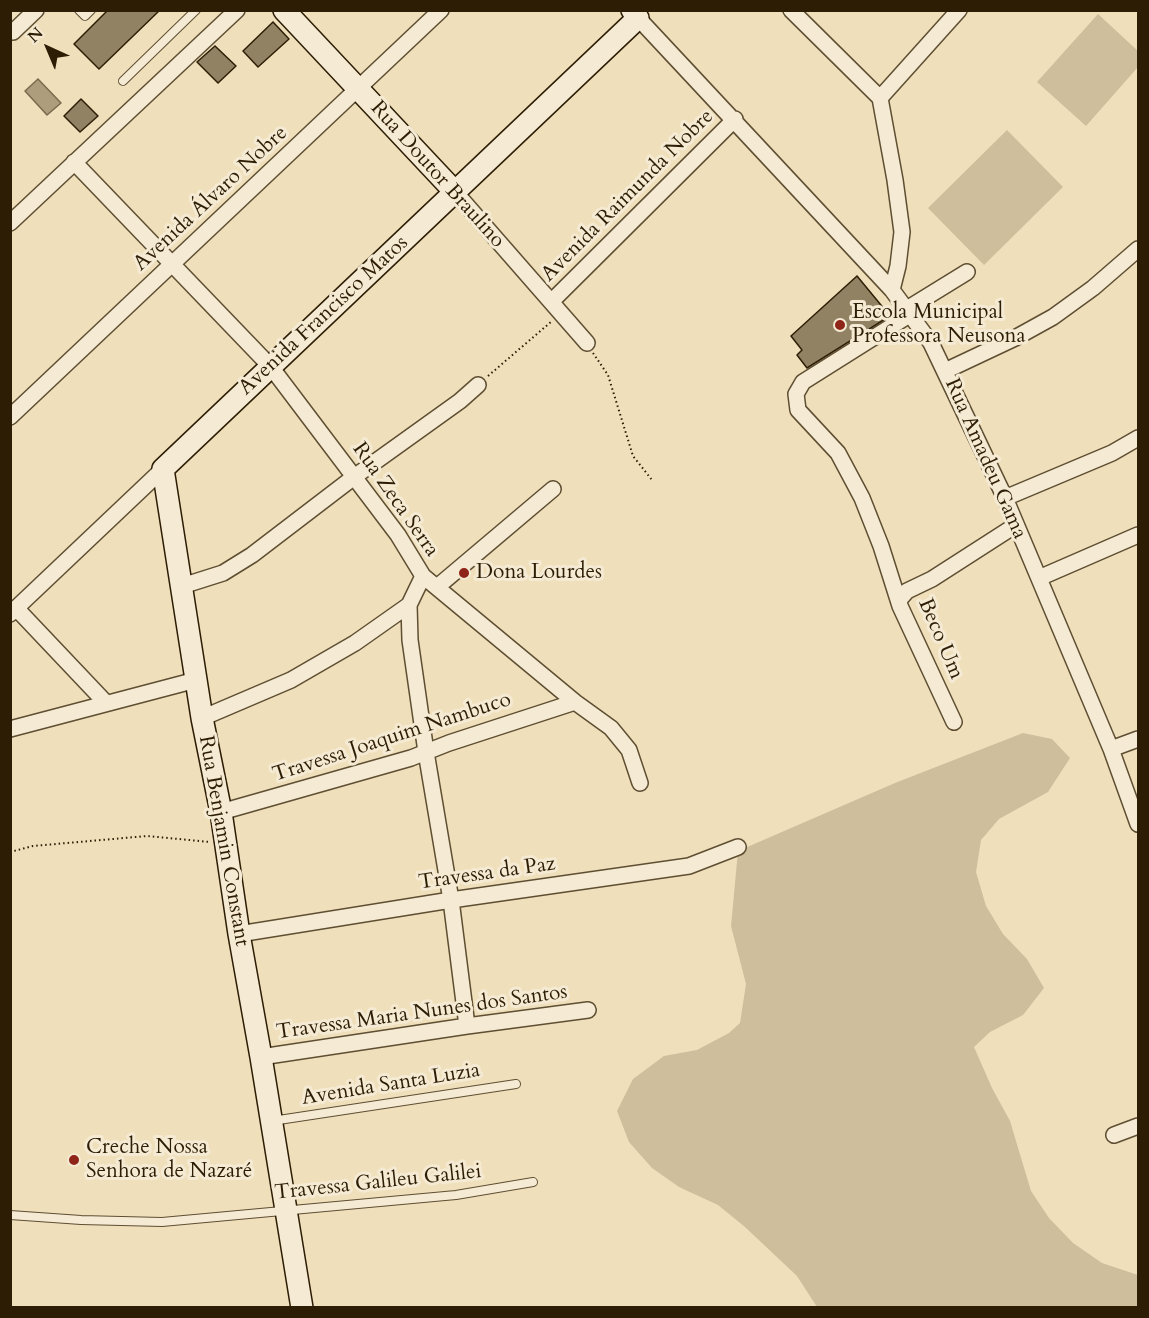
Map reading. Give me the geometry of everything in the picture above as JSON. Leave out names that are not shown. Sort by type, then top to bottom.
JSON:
[{"type":"street","points":[[13,32],[36,10]]},
{"type":"street","points":[[10,223],[237,10]]},
{"type":"street","name":"Rua Doutor Braulino","points":[[284,10],[455,192],[587,343]]},
{"type":"street","name":"Avenida Álvaro Nobre","points":[[10,417],[441,10]]},
{"type":"street","points":[[790,10],[880,98],[902,231],[898,266],[892,290]]},
{"type":"street","points":[[880,98],[959,10]]},
{"type":"street","name":"Rua Amadeu Gama","points":[[635,14],[892,290],[931,343],[1005,498],[1136,806],[1138,824]]},
{"type":"street","name":"Avenida Francisco Matos","points":[[13,611],[455,192],[635,14]]},
{"type":"street","name":"Avenida Raimunda Nobre","points":[[556,307],[735,119]]},
{"type":"street","name":"Rua Zeca Serra","points":[[74,162],[271,367],[398,535],[423,576],[410,605],[410,640],[451,900],[467,1026]]},
{"type":"street","points":[[945,371],[1015,338],[1053,316],[1093,288],[1138,249]]},
{"type":"street","points":[[900,606],[881,546],[862,498],[838,453],[798,410],[796,394],[802,382],[967,272]]},
{"type":"street","points":[[182,586],[231,569],[460,401],[478,385]]},
{"type":"street","points":[[1005,498],[1112,453],[1138,438]]},
{"type":"street","name":"Rua Benjamin Constant","points":[[163,470],[202,718],[221,812],[239,934],[302,1308]]},
{"type":"street","points":[[437,587],[553,489]]},
{"type":"street","name":"Beco Um","points":[[954,722],[899,600],[907,591],[932,579],[1016,525]]},
{"type":"street","points":[[1039,578],[1138,535]]},
{"type":"street","points":[[423,576],[574,702],[619,735],[629,750],[639,783]]},
{"type":"street","points":[[202,718],[255,697],[300,675],[355,643],[410,605]]},
{"type":"street","points":[[13,611],[106,703]]},
{"type":"street","points":[[10,729],[196,680]]},
{"type":"street","name":"Travessa Joaquim Nambuco","points":[[221,812],[411,758],[574,702]]},
{"type":"street","points":[[1111,749],[1138,740]]},
{"type":"street","name":"Travessa da Paz","points":[[239,934],[451,900],[689,866],[738,847]]},
{"type":"street","name":"Travessa Maria Nunes dos Santos","points":[[261,1057],[588,1010]]},
{"type":"street","points":[[1114,1135],[1138,1126]]},
{"type":"street","name":"Rua Benjamin Constant","points":[[286,1212],[304,1239],[316,1308]]},
{"type":"lane","points":[[79,10],[85,16],[91,10]]},
{"type":"lane","points":[[123,81],[196,10]]},
{"type":"lane","name":"Avenida Santa Luzia","points":[[271,1121],[516,1084]]},
{"type":"lane","name":"Travessa Galileu Galilei","points":[[10,1215],[92,1221],[162,1222],[456,1195],[533,1182]]},
{"type":"path","name":"Avenida Raimunda Nobre","points":[[478,385],[556,307]]},
{"type":"path","points":[[587,343],[608,375],[633,456],[652,480]]},
{"type":"path","points":[[10,852],[33,846],[147,836],[225,844]]},
{"type":"shaded area","points":[[1098,14],[1138,51],[1138,67],[1086,126],[1037,82]]},
{"type":"shaded area","points":[[38,79],[61,103],[47,115],[25,91]]},
{"type":"shaded area","points":[[1007,130],[1063,187],[984,265],[928,208]]},
{"type":"shaded area","points":[[1023,733],[1052,739],[1070,758],[1048,792],[999,819],[981,840],[976,872],[986,906],[1003,934],[1027,959],[1044,988],[1023,1015],[990,1032],[974,1047],[1010,1121],[1031,1191],[1049,1218],[1073,1243],[1102,1263],[1138,1275],[1138,1307],[817,1307],[797,1276],[745,1227],[718,1205],[679,1187],[652,1168],[629,1142],[617,1111],[633,1079],[664,1056],[697,1050],[729,1033],[740,1023],[746,984],[731,926],[738,851],[895,783]]},
{"type":"building","points":[[108,10],[160,10],[99,69],[74,44]]},
{"type":"building","points":[[273,22],[289,39],[258,67],[243,51]]},
{"type":"building","points":[[215,46],[236,66],[218,83],[197,62]]},
{"type":"building","points":[[81,99],[98,116],[80,132],[64,116]]},
{"type":"building","name":"Escola Municipal Professora Neusona","points":[[857,276],[890,316],[807,368],[797,355],[802,350],[791,336]]},
{"type":"place","name":"Escola Municipal Professora Neusona","points":[[840,325]]},
{"type":"place","name":"Dona Lourdes","points":[[464,573]]},
{"type":"place","name":"Creche Nossa Senhora de Nazaré","points":[[74,1160]]}]
